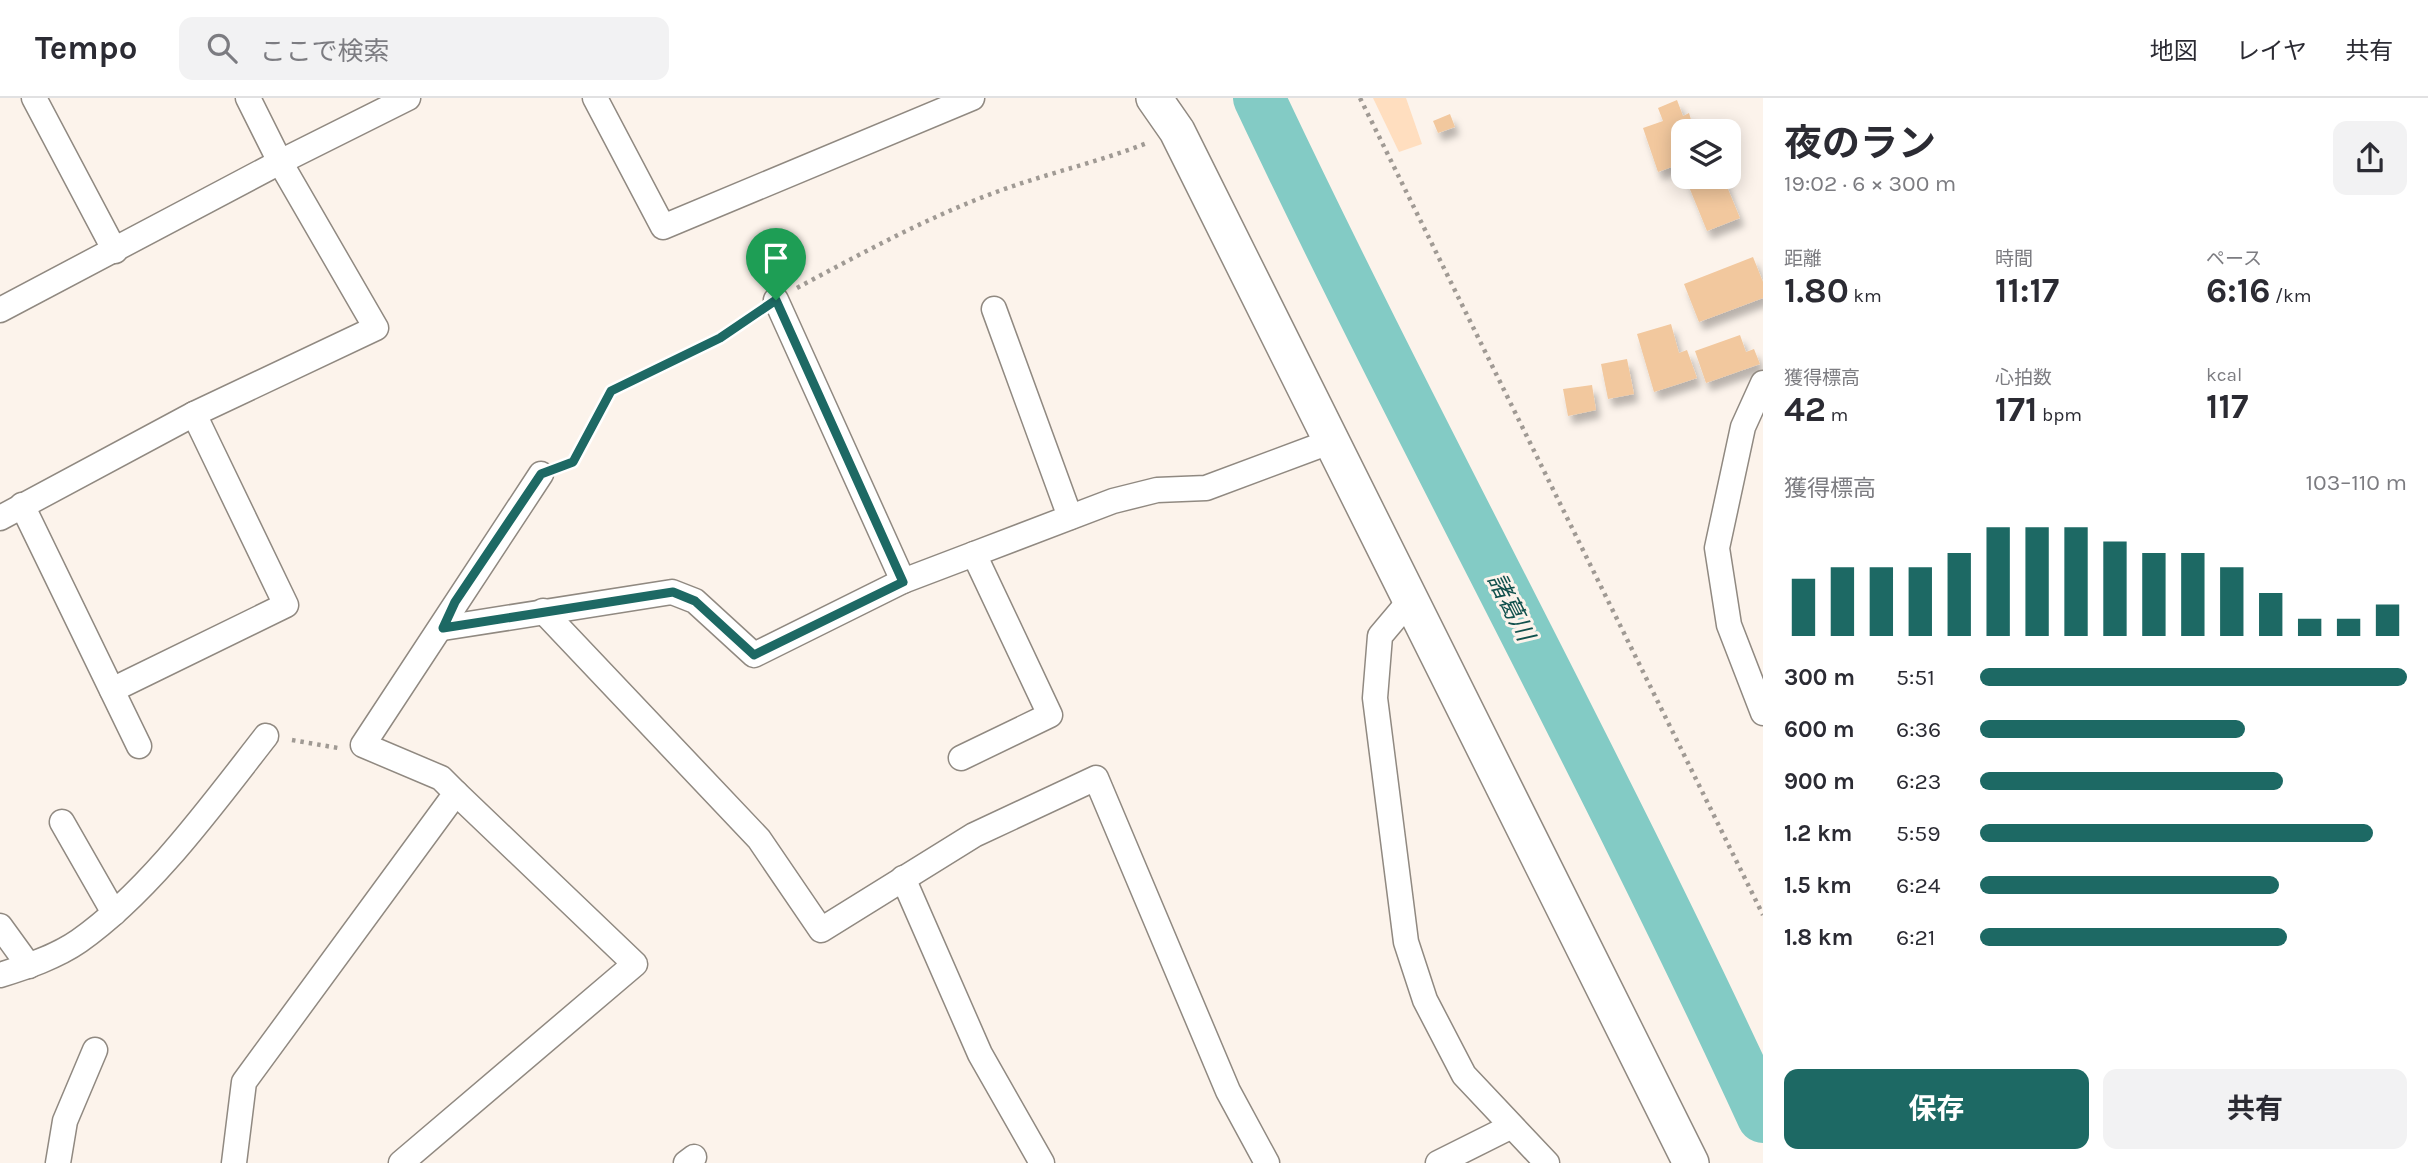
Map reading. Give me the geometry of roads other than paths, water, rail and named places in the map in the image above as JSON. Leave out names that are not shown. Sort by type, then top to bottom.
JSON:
[{"type":"street","points":[[34,98],[115,251]]},
{"type":"street","points":[[0,518],[194,414],[376,328],[280,162],[248,98]]},
{"type":"street","points":[[0,310],[280,162],[408,98]]},
{"type":"street","points":[[595,98],[663,227],[972,98]]},
{"type":"street","points":[[1154,98],[1177,131],[1412,598],[1691,1163]]},
{"type":"street","points":[[776,300],[903,582]]},
{"type":"street","points":[[994,309],[1070,517]]},
{"type":"street","points":[[1763,383],[1743,427],[1717,548],[1730,625],[1763,713]]},
{"type":"street","points":[[112,690],[286,605],[194,414]]},
{"type":"street","points":[[443,628],[673,592],[695,601],[754,655],[903,582],[1112,501],[1157,490],[1206,488],[1332,441]]},
{"type":"street","points":[[401,1163],[635,964],[441,778],[363,745],[443,628],[455,602],[541,474]]},
{"type":"street","points":[[22,505],[139,747]]},
{"type":"street","points":[[961,758],[1050,715],[974,554]]},
{"type":"street","points":[[1412,598],[1380,636],[1375,698],[1406,943],[1425,1000],[1464,1074],[1510,1127],[1547,1163]]},
{"type":"street","points":[[543,611],[759,839],[821,930],[974,835],[1096,778],[1228,1091],[1267,1163]]},
{"type":"street","points":[[0,975],[29,966],[77,943],[114,913],[192,830],[266,736]]},
{"type":"street","points":[[234,1163],[244,1082],[456,793]]},
{"type":"street","points":[[62,822],[114,913]]},
{"type":"street","points":[[903,878],[980,1054],[1042,1163]]},
{"type":"street","points":[[0,926],[29,966]]},
{"type":"street","points":[[58,1163],[65,1121],[95,1050]]},
{"type":"street","points":[[1438,1163],[1510,1127]]},
{"type":"waterway","name":"諸葛川","points":[[1259,98],[1384,353],[1640,860],[1763,1117]]}]
